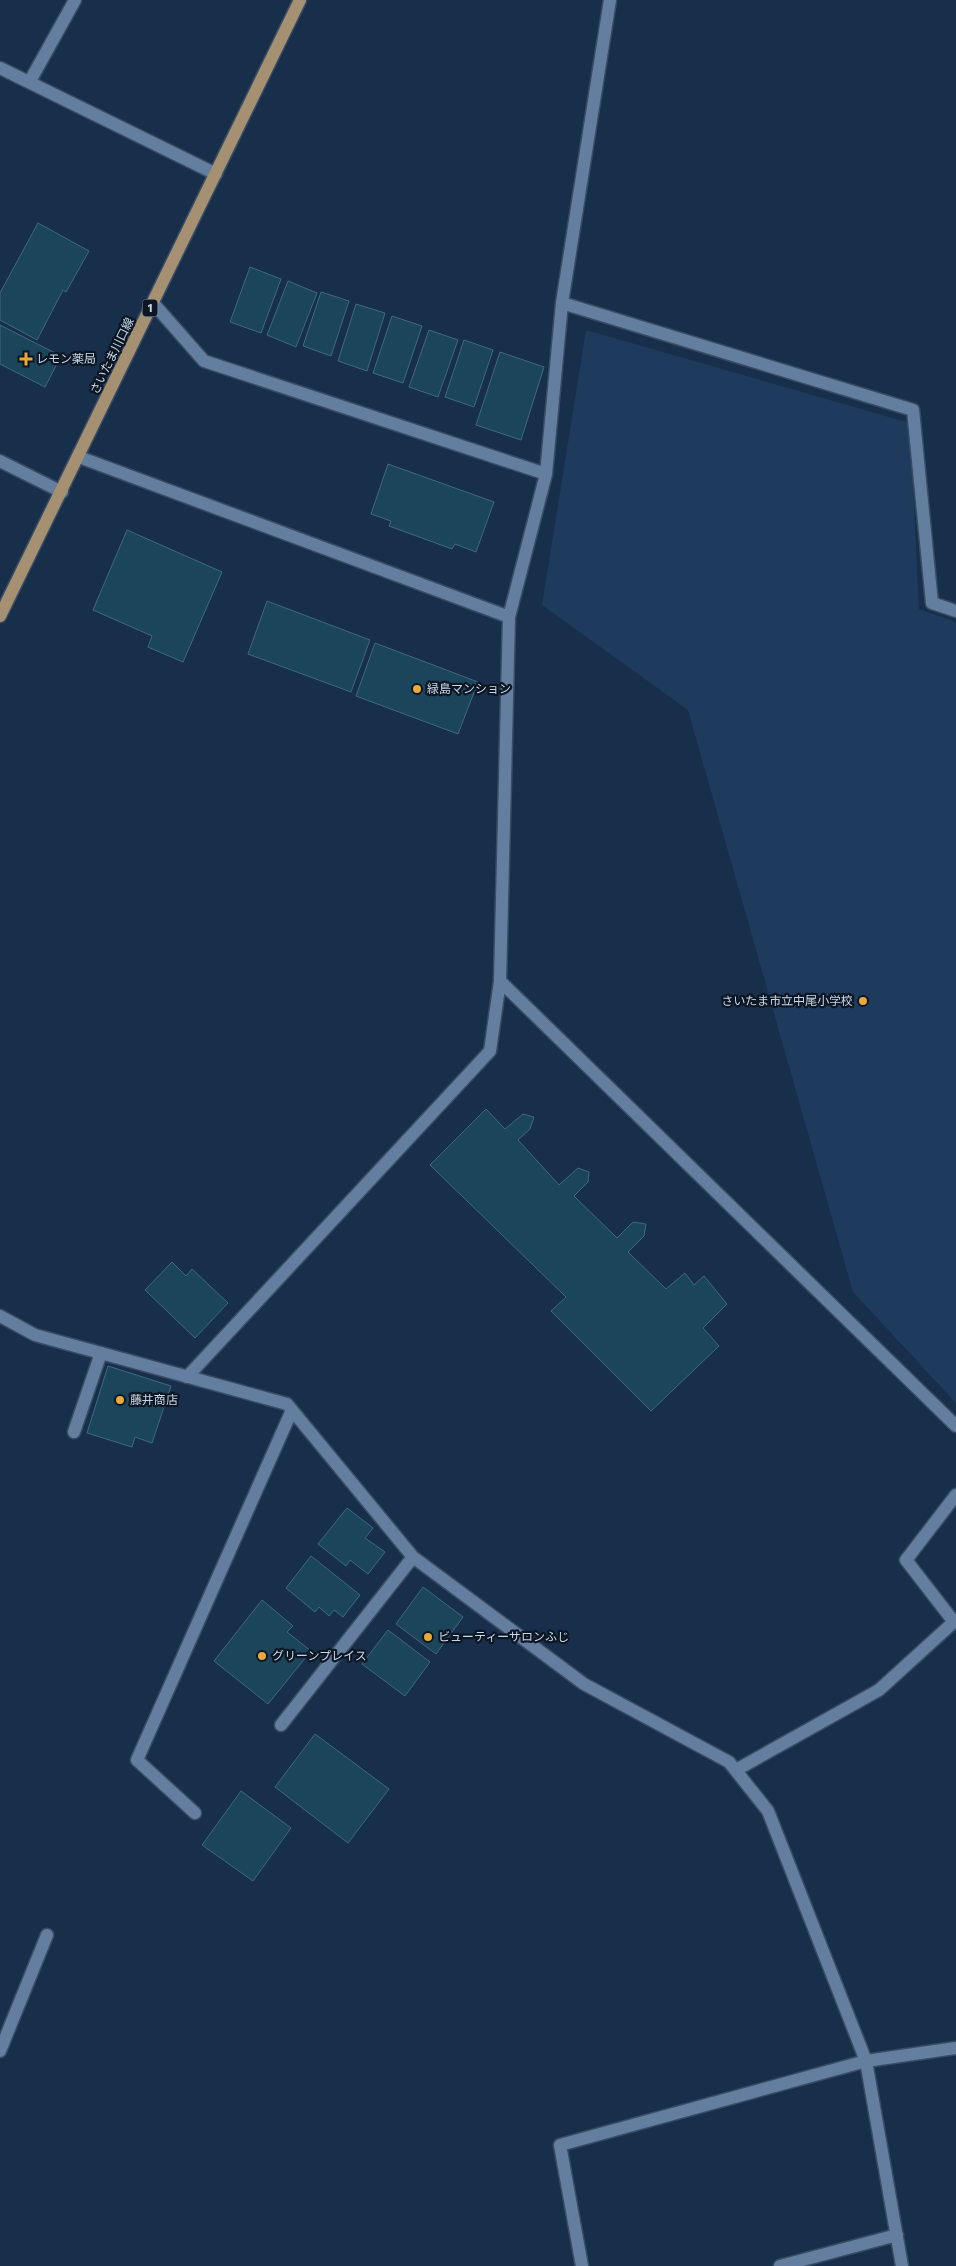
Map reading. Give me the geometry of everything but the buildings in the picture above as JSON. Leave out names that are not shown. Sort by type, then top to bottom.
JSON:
[{"type":"main road","name":"さいたま川口線","points":[[0,616],[300,0]]},
{"type":"street","points":[[30,81],[75,0]]},
{"type":"street","points":[[186,1377],[490,1051],[500,981],[508,617],[546,474],[562,303],[610,0]]},
{"type":"street","points":[[0,68],[30,81],[216,174]]},
{"type":"street","points":[[153,303],[204,361],[546,474]]},
{"type":"street","points":[[562,303],[913,410],[932,603],[956,611]]},
{"type":"street","points":[[79,457],[508,617]]},
{"type":"street","points":[[0,461],[62,492]]},
{"type":"street","points":[[500,981],[956,1426]]},
{"type":"street","points":[[0,1316],[35,1335],[287,1404],[413,1557],[584,1684],[729,1762],[768,1811],[866,2061],[902,2266]]},
{"type":"street","points":[[74,1432],[101,1353]]},
{"type":"street","points":[[195,1813],[137,1760],[292,1410]]},
{"type":"street","points":[[736,1770],[879,1690],[955,1621],[906,1560],[956,1496]]},
{"type":"street","points":[[281,1725],[413,1557]]},
{"type":"street","points":[[0,2052],[47,1935]]},
{"type":"street","points":[[582,2266],[560,2145],[866,2061],[956,2048]]},
{"type":"street","points":[[780,2266],[897,2235]]},
{"type":"shaded area","name":"さいたま市立中尾小学校","points":[[586,330],[910,423],[919,609],[956,622],[956,1403],[853,1292],[688,710],[542,605]]},
{"type":"place","name":"レモン薬局","points":[[26,359]]},
{"type":"place","name":"緑島マンション","points":[[417,689]]},
{"type":"place","name":"さいたま市立中尾小学校","points":[[863,1001]]},
{"type":"place","name":"藤井商店","points":[[120,1400]]},
{"type":"place","name":"ビューティーサロンふじ","points":[[428,1637]]},
{"type":"place","name":"グリーンプレイス","points":[[262,1656]]}]
